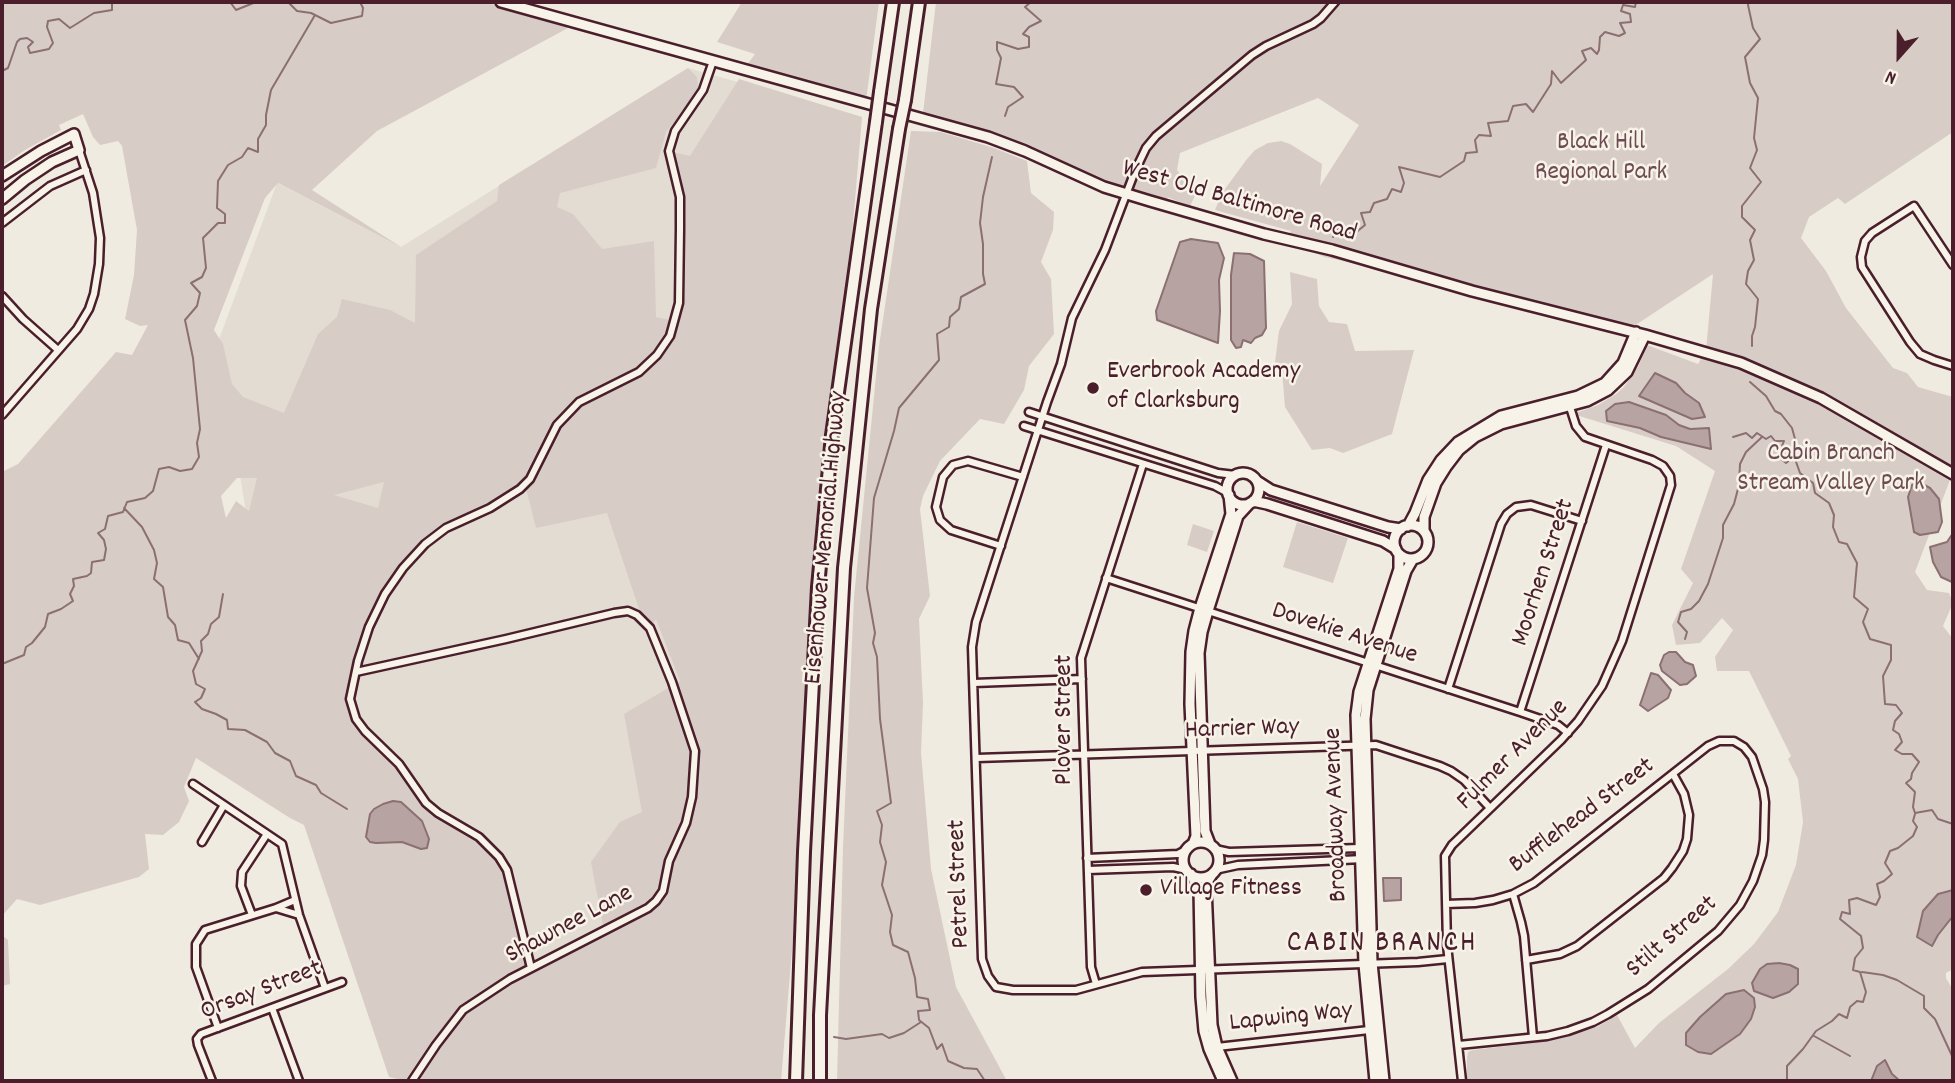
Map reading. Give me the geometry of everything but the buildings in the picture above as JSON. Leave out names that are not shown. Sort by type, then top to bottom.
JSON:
[{"type":"highway","name":"Eisenhower Memorial Highway","points":[[796,1081],[809,741],[820,559],[832,435],[893,2]]},
{"type":"highway","name":"Eisenhower Memorial Highway","points":[[820,1081],[820,1015],[844,568],[871,309],[919,2]]},
{"type":"street","name":"West Old Baltimore Road","points":[[501,2],[988,137],[1025,150],[1104,187],[1229,224],[1741,363],[1855,417],[1953,474]]},
{"type":"street","name":"Petrel Street","points":[[1335,2],[1313,24],[1252,55],[1168,125],[1146,148],[1105,250],[1072,318],[1061,363],[976,622],[972,647],[982,959],[988,976],[996,986],[1013,990],[1076,990],[1142,972],[1448,959]]},
{"type":"street","points":[[531,968],[507,870],[499,857],[479,837],[426,803],[399,764],[365,731],[356,719],[351,699],[356,672],[369,627],[385,594],[403,568],[425,544],[446,528],[490,508],[520,489],[530,478],[558,425],[579,402],[639,372],[657,355],[670,336],[679,303],[680,197],[669,151],[675,131],[703,90],[713,61]]},
{"type":"street","points":[[2,176],[74,134],[93,194],[100,238],[97,281],[84,319],[2,415]]},
{"type":"street","points":[[2,199],[52,162],[79,150]]},
{"type":"street","points":[[2,223],[42,191],[60,180],[86,170]]},
{"type":"street","points":[[1953,265],[1914,205],[1872,233],[1865,241],[1861,257],[1862,267],[1920,354],[1953,366]]},
{"type":"street","points":[[2,296],[4,305],[58,350]]},
{"type":"street","points":[[1397,551],[1394,542],[1396,535],[1415,513],[1428,480],[1441,460],[1458,442],[1502,416],[1598,396],[1627,372],[1635,359],[1641,334]]},
{"type":"street","points":[[1024,426],[1215,486],[1240,504],[1267,503],[1383,541],[1403,557],[1412,559],[1425,552],[1428,540],[1424,531],[1424,517],[1436,483],[1459,450],[1475,437],[1501,424],[1568,402]]},
{"type":"street","name":"Fulmer Avenue","points":[[1462,1081],[1448,959],[1444,862],[1448,850],[1568,733],[1592,702],[1614,663],[1671,485],[1670,476],[1663,466],[1592,441],[1580,432],[1568,402]]},
{"type":"street","points":[[1029,412],[1218,473],[1247,473],[1271,490],[1388,527],[1413,526],[1424,531]]},
{"type":"street","name":"Moorhen Street","points":[[1520,712],[1606,445]]},
{"type":"street","points":[[1001,546],[951,530],[940,520],[936,507],[943,477],[953,465],[968,461],[1023,477]]},
{"type":"street","name":"Plover Street","points":[[1096,984],[1091,967],[1082,658],[1143,464]]},
{"type":"street","points":[[1204,610],[1231,514],[1228,483],[1235,475]]},
{"type":"street","points":[[1223,1081],[1204,1031],[1206,888],[1219,859],[1205,831],[1191,652],[1194,631],[1238,516],[1258,494],[1257,481]]},
{"type":"street","points":[[1448,689],[1501,524],[1507,514],[1516,507],[1531,505],[1582,521]]},
{"type":"street","name":"Broadway Avenue","points":[[1372,664],[1399,569],[1397,551]]},
{"type":"street","name":"Broadway Avenue","points":[[1376,1081],[1369,1030],[1361,746],[1356,715],[1359,692],[1412,559]]},
{"type":"street","name":"Dovekie Avenue","points":[[1106,578],[1520,712],[1558,725],[1568,733]]},
{"type":"street","name":"Shawnee Lane","points":[[356,672],[628,611],[638,615],[650,628],[672,682],[695,751],[692,797],[686,823],[670,861],[663,891],[656,901],[648,908],[510,979],[463,1010],[412,1081]]},
{"type":"street","points":[[974,683],[1082,679]]},
{"type":"street","name":"Bufflehead Street","points":[[1446,904],[1475,903],[1513,894],[1534,883],[1708,746],[1719,741],[1734,741]]},
{"type":"street","name":"Stilt Street","points":[[1459,1045],[1533,1037],[1568,1031],[1593,1023],[1648,989],[1718,931],[1740,905],[1758,868],[1765,840],[1763,789],[1752,757],[1744,747],[1734,741]]},
{"type":"street","name":"Harrier Way","points":[[977,758],[1376,745],[1451,771],[1464,780],[1490,808]]},
{"type":"street","name":"Broadway Avenue","points":[[1361,746],[1360,848],[1365,858]]},
{"type":"street","points":[[1197,752],[1196,836],[1183,860],[1199,889],[1212,1025],[1217,1047],[1232,1081]]},
{"type":"street","points":[[1526,960],[1560,954],[1577,946],[1664,878],[1672,868],[1687,839],[1689,815],[1684,794],[1672,774]]},
{"type":"street","points":[[193,784],[282,844],[299,915],[325,988]]},
{"type":"street","points":[[202,842],[225,805]]},
{"type":"street","points":[[252,915],[241,886],[242,872],[267,834]]},
{"type":"street","points":[[1087,858],[1178,854],[1199,842],[1229,852],[1360,848]]},
{"type":"street","points":[[1088,870],[1173,867],[1200,877],[1238,865],[1365,858]]},
{"type":"street","points":[[1513,894],[1521,922],[1533,1037]]},
{"type":"street","points":[[218,1028],[196,967],[196,944],[205,930],[295,900]]},
{"type":"street","points":[[276,908],[299,915]]},
{"type":"street","name":"Broadway Avenue","points":[[1368,963],[1384,1081]]},
{"type":"street","name":"Orsay Street","points":[[212,1081],[197,1039],[201,1034],[342,982]]},
{"type":"street","points":[[272,1008],[299,1081]]},
{"type":"street","name":"Lapwing Way","points":[[1217,1047],[1369,1030]]},
{"type":"shaded area","points":[[688,68],[862,117],[760,1081],[423,1081],[274,682],[218,342],[277,183],[401,247]]},
{"type":"shaded area","points":[[1191,239],[1218,243],[1224,258],[1219,280],[1218,343],[1157,320],[1156,311],[1180,242]]},
{"type":"shaded area","points":[[1234,253],[1250,254],[1264,261],[1266,328],[1262,335],[1251,343],[1243,340],[1241,347],[1236,348],[1231,340],[1231,275]]},
{"type":"shaded area","points":[[1655,373],[1676,383],[1699,403],[1705,417],[1692,419],[1639,396]]},
{"type":"shaded area","points":[[1629,402],[1666,415],[1690,429],[1709,428],[1711,449],[1607,421],[1606,411],[1615,404]]},
{"type":"shaded area","points":[[1919,482],[1930,488],[1939,499],[1942,522],[1938,532],[1920,535],[1914,532],[1908,497],[1912,485]]},
{"type":"shaded area","points":[[1953,533],[1952,582],[1941,577],[1933,562],[1930,547],[1947,542]]},
{"type":"shaded area","points":[[1676,652],[1685,662],[1693,665],[1696,676],[1687,684],[1680,685],[1662,671],[1660,665],[1664,655]]},
{"type":"shaded area","points":[[1651,673],[1658,675],[1671,690],[1668,698],[1648,711],[1640,705]]},
{"type":"shaded area","points":[[393,801],[401,802],[422,821],[429,839],[427,848],[421,849],[402,842],[370,842],[366,837],[370,814],[374,809]]},
{"type":"shaded area","points":[[1383,878],[1401,878],[1401,900],[1384,901]]},
{"type":"shaded area","points":[[1953,890],[1953,916],[1932,946],[1917,937],[1923,911],[1938,894]]},
{"type":"shaded area","points":[[1779,963],[1798,969],[1798,984],[1789,992],[1773,998],[1754,991],[1752,983],[1760,969],[1767,964]]},
{"type":"shaded area","points":[[1744,990],[1754,998],[1755,1007],[1751,1019],[1740,1034],[1711,1054],[1698,1052],[1686,1045],[1686,1033],[1700,1017],[1726,994]]},
{"type":"shaded area","points":[[1885,1060],[1892,1074],[1900,1081],[1871,1081],[1877,1066]]},
{"type":"green space","points":[[2,2],[485,2],[568,28],[377,131],[312,190],[401,247],[278,183],[265,198],[214,330],[223,344],[232,384],[243,397],[284,413],[318,334],[337,317],[342,299],[390,310],[415,323],[416,255],[497,201],[499,185],[688,68],[697,77],[698,87],[666,132],[656,168],[560,193],[557,207],[573,214],[602,249],[654,241],[656,317],[670,320],[679,303],[680,197],[669,151],[690,156],[739,79],[862,117],[781,1081],[406,1081],[389,1077],[304,825],[196,758],[184,787],[189,801],[179,822],[163,835],[145,834],[149,869],[139,877],[40,905],[17,899],[2,916],[2,472],[18,464],[116,352],[132,355],[148,325],[140,326],[125,319],[134,275],[137,230],[122,146],[118,141],[100,145],[93,137],[83,114],[59,125],[61,130],[2,166]],"holes":[[[237,478],[257,478],[249,511],[236,501],[226,518],[221,496]],[[384,482],[378,508],[334,495]],[[525,484],[536,528],[607,513],[640,612],[653,624],[656,619],[680,681],[624,714],[642,812],[620,822],[591,862],[604,931],[531,967],[507,870],[479,837],[426,803],[399,764],[356,719],[350,699],[369,627],[394,580],[425,544],[446,528]]]},
{"type":"green space","points":[[742,2],[879,2],[866,101],[747,65],[755,54],[717,42]]},
{"type":"green space","points":[[936,2],[1953,2],[1953,132],[1845,204],[1838,198],[1809,217],[1801,238],[1826,271],[1846,308],[1893,368],[1907,373],[1918,387],[1953,397],[1953,472],[1915,572],[1927,590],[1949,593],[1953,603],[1943,626],[1953,639],[1953,969],[1946,973],[1946,978],[1953,990],[1953,1081],[1467,1081],[1468,1052],[1561,1038],[1597,1027],[1617,1015],[1635,1048],[1659,1023],[1728,969],[1754,944],[1778,912],[1796,865],[1803,822],[1798,779],[1788,759],[1791,756],[1749,671],[1717,671],[1715,657],[1733,630],[1722,618],[1700,643],[1676,645],[1672,625],[1693,583],[1681,569],[1715,471],[1676,446],[1573,414],[1598,405],[1624,387],[1638,367],[1647,345],[1698,364],[1706,350],[1713,274],[1631,328],[1325,257],[1285,242],[1291,231],[1215,210],[1222,193],[1247,159],[1255,150],[1268,143],[1281,141],[1290,144],[1322,164],[1320,186],[1359,125],[1318,98],[1180,153],[1177,170],[1196,194],[1190,206],[1167,197],[1172,206],[1112,186],[1028,146],[987,130],[923,113]]},
{"type":"green space","points":[[911,131],[941,132],[1027,161],[1031,193],[1054,212],[1053,230],[1041,262],[1051,279],[1054,334],[1029,366],[1024,390],[1004,424],[980,419],[940,461],[923,496],[920,509],[930,596],[919,619],[923,703],[921,753],[931,869],[956,987],[1007,1081],[837,1081],[843,847],[854,597],[879,346]]},
{"type":"green space","points":[[1290,272],[1317,279],[1319,306],[1329,322],[1347,324],[1355,351],[1414,350],[1392,434],[1343,453],[1330,448],[1312,450],[1285,407],[1282,371],[1275,362],[1279,331],[1292,304]]},
{"type":"green space","points":[[1297,522],[1348,538],[1333,583],[1283,567]]},
{"type":"green space","points":[[1193,524],[1214,531],[1207,552],[1187,545]]},
{"type":"green space","points":[[2,935],[8,940],[10,984],[2,986]]},
{"type":"waterway","points":[[2,71],[8,68],[20,39],[27,38],[33,42],[28,47],[30,53],[49,49],[53,43],[47,27],[48,21],[59,19],[70,28],[94,13],[112,10],[112,2]]},
{"type":"waterway","points":[[230,2],[236,10],[256,2]]},
{"type":"waterway","points":[[288,2],[297,11],[311,13],[331,23],[362,16],[363,8],[360,2]]},
{"type":"waterway","points":[[1005,116],[1008,107],[1023,97],[1014,87],[996,84],[1001,58],[997,42],[1018,49],[1029,47],[1029,37],[1023,34],[1029,27],[1041,21],[1025,7],[1031,2]]},
{"type":"waterway","points":[[1333,237],[1338,227],[1354,234],[1365,225],[1361,213],[1370,212],[1374,203],[1387,199],[1392,189],[1401,192],[1404,183],[1399,167],[1440,177],[1464,161],[1466,153],[1477,152],[1475,140],[1479,135],[1491,136],[1488,123],[1508,121],[1513,106],[1526,104],[1533,112],[1551,84],[1552,71],[1561,83],[1586,60],[1582,51],[1591,48],[1597,54],[1600,37],[1605,32],[1619,36],[1625,33],[1620,23],[1631,22],[1630,14],[1621,11],[1623,5],[1635,7],[1636,2]]},
{"type":"waterway","points":[[1749,2],[1753,28],[1760,39],[1745,57],[1750,83],[1758,98],[1754,138],[1757,150],[1750,168],[1761,182],[1742,206],[1742,217],[1755,230],[1750,240],[1754,260],[1748,271],[1746,284],[1758,299],[1752,346]]},
{"type":"waterway","points":[[2,664],[24,655],[26,647],[45,627],[48,614],[73,601],[70,594],[74,586],[73,579],[87,576],[91,573],[92,562],[104,560],[106,549],[104,540],[98,533],[105,529],[108,516],[123,512],[127,502],[145,498],[153,491],[159,469],[192,469],[199,457],[197,443],[200,429],[193,358],[185,320],[197,306],[200,293],[191,283],[202,277],[206,268],[203,238],[218,223],[225,223],[225,214],[217,208],[218,181],[228,165],[242,157],[248,148],[258,152],[258,139],[266,125],[271,90],[315,15]]},
{"type":"waterway","points":[[985,1081],[977,1069],[964,1068],[948,1061],[942,1044],[937,1049],[929,1028],[919,1020],[918,1011],[930,1010],[928,999],[917,997],[908,952],[893,945],[890,932],[892,915],[882,885],[886,862],[880,842],[882,825],[877,811],[891,803],[880,719],[877,657],[873,643],[875,633],[867,588],[874,498],[899,408],[939,360],[937,334],[949,327],[950,317],[959,309],[961,297],[985,284],[980,223],[992,157]]},
{"type":"waterway","points":[[1750,382],[1766,396],[1775,411],[1781,414],[1792,428],[1795,439],[1794,456],[1800,473],[1813,483],[1815,493],[1829,503],[1839,542],[1847,544],[1857,563],[1854,597],[1868,609],[1863,622],[1870,639],[1891,645],[1891,660],[1883,676],[1885,704],[1896,705],[1902,713],[1895,721],[1893,730],[1899,734],[1902,742],[1895,750],[1902,754],[1912,754],[1919,762],[1911,779],[1906,783],[1915,792],[1915,813],[1932,810],[1938,819],[1953,824]]},
{"type":"waterway","points":[[1733,437],[1746,433],[1752,438],[1757,433],[1766,439],[1771,436],[1775,441],[1784,441],[1780,451],[1781,459],[1786,463],[1792,458]]},
{"type":"waterway","points":[[1685,639],[1687,632],[1678,622],[1681,612],[1691,609],[1699,601],[1708,584],[1723,538],[1723,525],[1734,504],[1739,485],[1740,464],[1746,452],[1762,437]]},
{"type":"waterway","points":[[124,508],[142,527],[154,550],[157,563],[154,579],[163,587],[168,617],[175,625],[178,640],[189,643],[199,659]]},
{"type":"waterway","points":[[223,594],[219,617],[211,624],[208,634],[201,641],[202,651],[193,671],[196,684],[205,689],[201,698],[195,702],[202,709],[227,720],[228,729],[245,730],[267,742],[275,753],[290,761],[296,776],[316,785],[321,793],[347,809]]},
{"type":"waterway","points":[[1787,1081],[1787,1066],[1816,1031],[1839,1014],[1847,1018],[1850,1007],[1857,1001],[1863,1002],[1866,992],[1860,972],[1853,970],[1855,958],[1863,948],[1861,936],[1840,919],[1842,912],[1850,914],[1849,900],[1857,898],[1876,905],[1880,897],[1877,884],[1892,874],[1885,863],[1890,851],[1913,836],[1917,827],[1913,821],[1915,814]]},
{"type":"waterway","points":[[1862,972],[1897,980],[1924,996],[1924,1008],[1935,1019],[1953,1058]]},
{"type":"waterway","points":[[834,1037],[846,1039],[882,1034],[889,1038],[904,1033],[921,1022]]},
{"type":"waterway","points":[[1814,1036],[1850,1056]]},
{"type":"place","name":"Everbrook Academy of Clarksburg","points":[[1093,388]]},
{"type":"place","name":"Village Fitness","points":[[1146,890]]},
{"type":"district","name":"CABIN BRANCH","points":[[1382,946]]},
{"type":"park label","name":"Black Hill Regional Park","points":[[1601,159]]},
{"type":"park label","name":"Cabin Branch Stream Valley Park","points":[[1831,470]]}]
